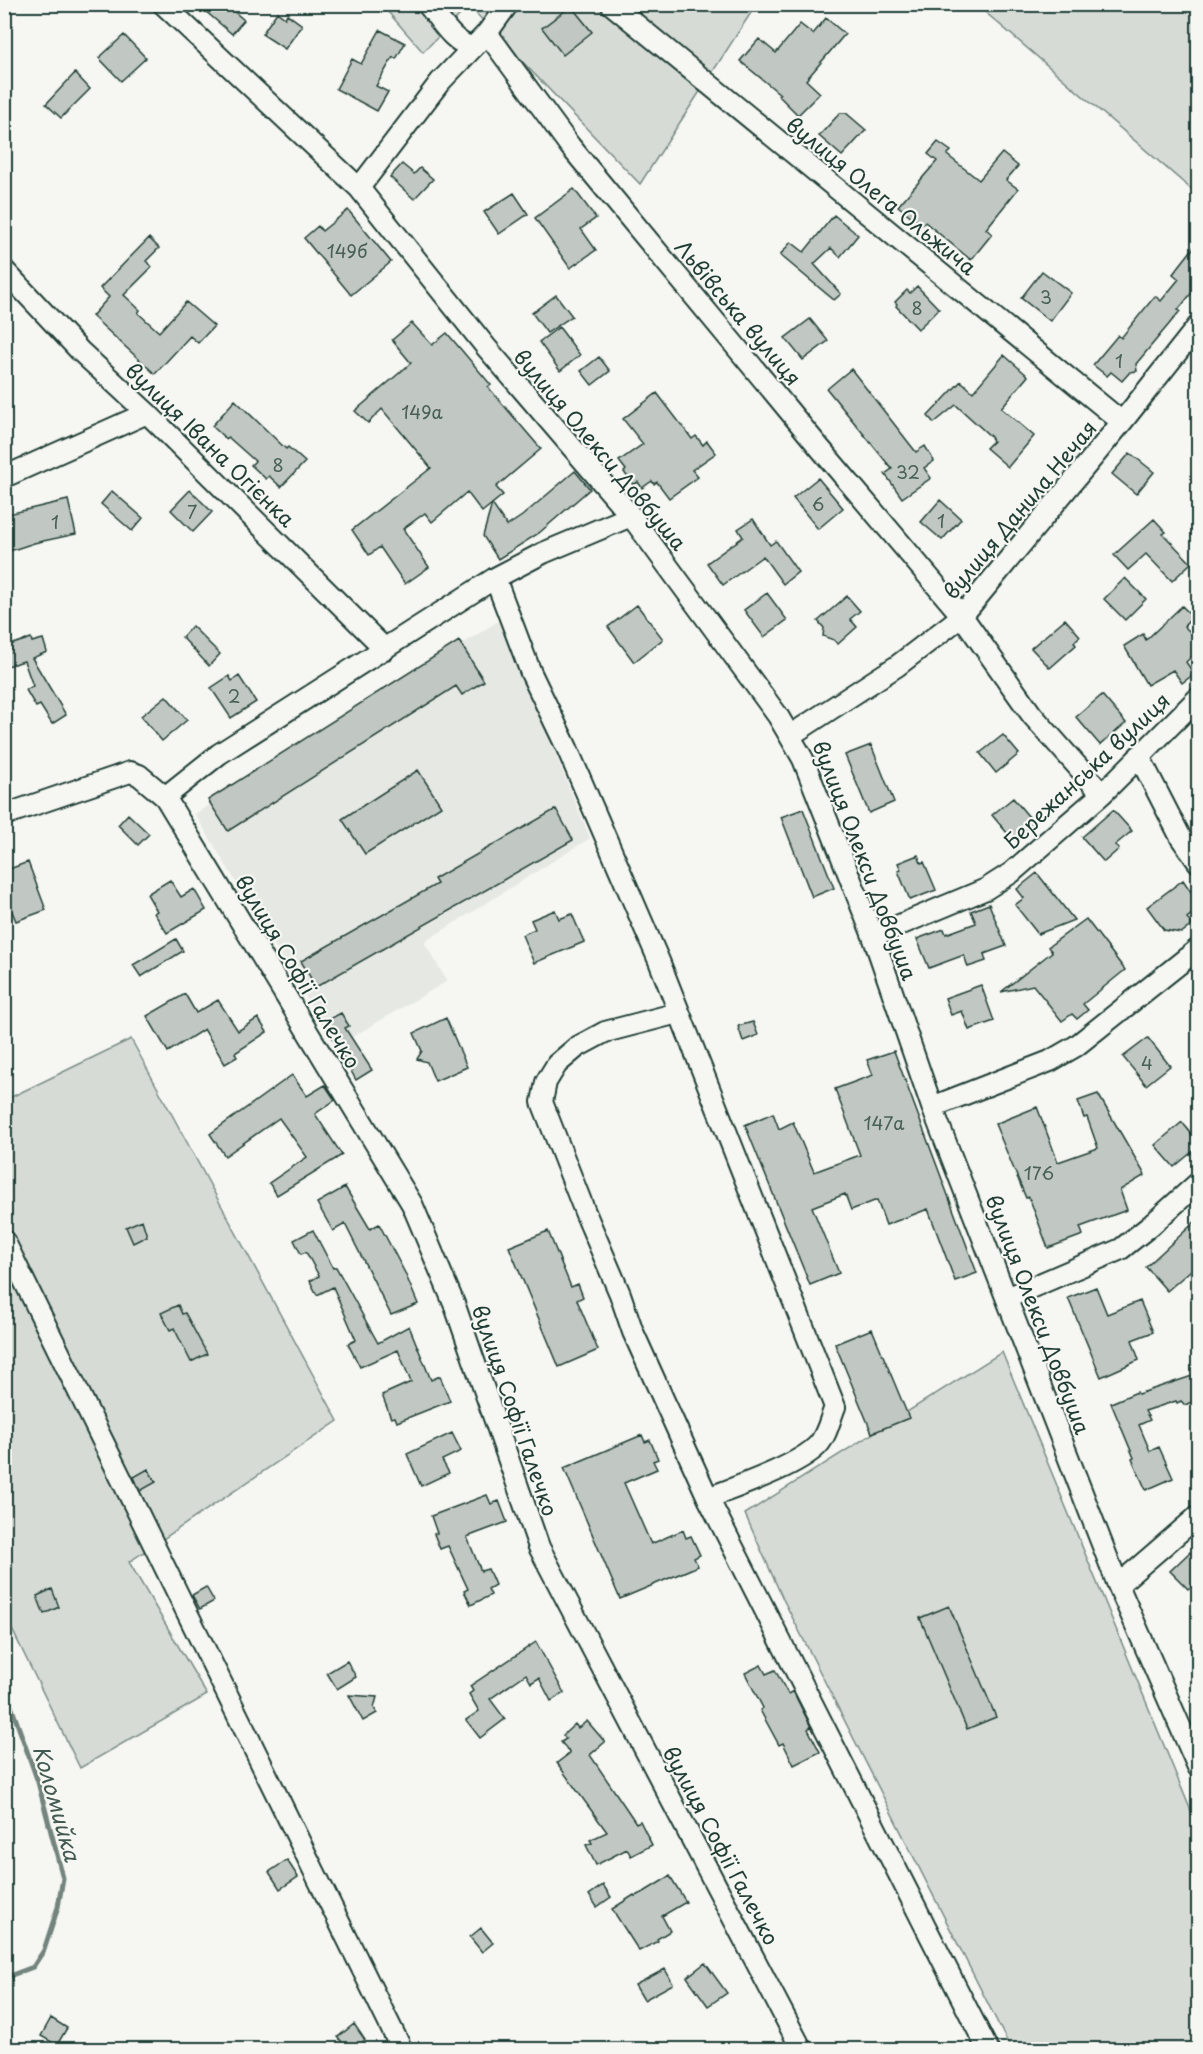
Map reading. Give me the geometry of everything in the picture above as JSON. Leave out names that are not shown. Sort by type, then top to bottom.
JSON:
[{"type":"street","name":"вулиця Олекси Довбуша","points":[[163,4],[359,188],[486,347],[631,516],[791,735],[803,759],[873,936],[933,1107],[1118,1585],[1198,1767]]},
{"type":"street","points":[[428,4],[455,38],[464,46],[473,47]]},
{"type":"street","points":[[359,188],[440,82],[487,33],[508,4]]},
{"type":"street","name":"вулиця Олега Ольжича","points":[[611,4],[1122,422]]},
{"type":"street","name":"Львівська вулиця","points":[[487,33],[570,146],[826,456],[962,616],[1032,715],[1102,794]]},
{"type":"street","name":"вулиця Івана Огієнка","points":[[4,270],[80,351],[147,413],[385,649]]},
{"type":"street","name":"вулиця Данила Нечая","points":[[791,735],[897,666],[962,616],[1198,326]]},
{"type":"street","points":[[4,477],[147,413]]},
{"type":"street","points":[[165,797],[219,754],[495,578],[543,553],[631,516]]},
{"type":"street","points":[[495,578],[531,673],[571,758],[659,961],[835,1407],[818,1445],[773,1472],[708,1498]]},
{"type":"street","name":"Бережанська вулиця","points":[[873,936],[986,889],[1011,873],[1102,794],[1198,698]]},
{"type":"street","points":[[1139,756],[1181,838],[1198,862]]},
{"type":"street","name":"вулиця Софії Галечко","points":[[4,815],[130,772],[139,775],[165,797],[412,1204],[455,1306],[539,1546],[802,2049]]},
{"type":"street","points":[[933,1107],[1050,1061],[1076,1046],[1198,949]]},
{"type":"street","points":[[678,1012],[605,1032],[577,1047],[557,1064],[546,1083],[542,1102],[620,1294],[633,1332],[708,1498],[988,2049]]},
{"type":"street","points":[[1007,1298],[1121,1249],[1198,1183]]},
{"type":"street","points":[[4,1240],[402,2049]]},
{"type":"street","points":[[1118,1585],[1198,1516]]},
{"type":"shaded area","points":[[382,5],[756,5],[640,184],[469,6],[423,52]]},
{"type":"shaded area","points":[[977,5],[1198,5],[1198,195]]},
{"type":"shaded area","points":[[500,620],[590,838],[424,942],[447,981],[337,1046],[195,814]]},
{"type":"shaded area","points":[[131,1039],[338,1421],[129,1562],[207,1695],[80,1768],[5,1615],[5,1100]]},
{"type":"shaded area","points":[[1002,1352],[1198,1828],[1198,2049],[1011,2049],[783,1599],[745,1514]]},
{"type":"building","points":[[197,4],[225,4],[244,20],[232,34]]},
{"type":"building","points":[[571,6],[592,32],[563,55],[542,28]]},
{"type":"building","points":[[277,12],[285,18],[287,14],[302,25],[285,49],[262,34]]},
{"type":"building","points":[[826,18],[845,34],[806,80],[820,93],[798,115],[778,95],[780,94],[740,61],[759,39],[776,53],[800,24],[813,34]]},
{"type":"building","points":[[380,30],[405,43],[396,59],[393,57],[376,86],[388,92],[377,111],[336,89],[352,59],[361,64]]},
{"type":"building","points":[[124,35],[146,58],[121,81],[99,58]]},
{"type":"building","points":[[75,73],[90,89],[61,118],[46,104]]},
{"type":"building","points":[[840,113],[846,113],[866,130],[842,156],[819,136]]},
{"type":"building","points":[[938,142],[951,151],[947,155],[979,180],[1002,153],[1018,166],[1006,180],[1018,189],[986,229],[992,234],[971,260],[925,222],[922,225],[898,206],[937,161],[928,154]]},
{"type":"building","points":[[402,164],[414,174],[420,168],[433,179],[414,199],[390,177]]},
{"type":"building","points":[[574,189],[596,218],[581,229],[596,250],[570,268],[535,218]]},
{"type":"building","points":[[514,193],[528,214],[499,234],[484,212]]},
{"type":"building","points":[[348,210],[391,262],[351,295],[304,238],[318,226],[322,231]]},
{"type":"building","points":[[834,215],[858,235],[840,257],[831,248],[814,264],[841,294],[834,300],[780,255],[791,242],[804,252]]},
{"type":"building","points":[[149,238],[159,248],[146,261],[152,267],[124,295],[140,310],[138,313],[159,332],[186,302],[214,326],[198,343],[190,336],[155,374],[92,316],[109,297],[100,288]]},
{"type":"building","points":[[1198,242],[1198,285],[1178,310],[1180,311],[1136,364],[1137,371],[1130,372],[1122,381],[1111,372],[1107,376],[1093,365],[1118,335],[1121,338],[1155,296],[1161,301],[1179,279],[1173,274]]},
{"type":"building","points":[[1042,271],[1071,293],[1050,321],[1021,298]]},
{"type":"building","points":[[917,286],[939,309],[918,329],[896,306],[895,302],[907,290],[910,293]]},
{"type":"building","points":[[556,295],[572,316],[547,333],[532,313]]},
{"type":"building","points":[[810,319],[828,341],[803,360],[785,338]]},
{"type":"building","points":[[412,323],[432,345],[447,333],[491,385],[488,387],[541,449],[496,487],[503,495],[482,512],[467,492],[432,522],[425,513],[403,529],[429,567],[405,584],[380,547],[369,555],[352,530],[431,468],[382,409],[368,423],[355,411],[411,363],[392,340]]},
{"type":"building","points":[[559,327],[580,355],[560,371],[539,342]]},
{"type":"building","points":[[1004,355],[1028,376],[1001,408],[1034,436],[1008,467],[986,448],[993,441],[991,437],[956,405],[934,423],[928,416],[961,381],[973,392]]},
{"type":"building","points":[[599,357],[610,371],[592,385],[581,371]]},
{"type":"building","points":[[851,369],[916,452],[925,446],[934,461],[924,468],[931,478],[902,498],[885,474],[892,469],[827,389]]},
{"type":"building","points":[[657,393],[692,439],[696,436],[703,445],[707,441],[716,453],[692,470],[698,477],[669,498],[657,482],[654,484],[652,481],[642,488],[638,482],[633,485],[619,461],[643,444],[623,419]]},
{"type":"building","points":[[235,400],[286,449],[288,447],[305,462],[281,487],[269,476],[266,479],[251,465],[255,461],[212,426]]},
{"type":"building","points":[[1130,453],[1154,472],[1136,494],[1112,474]]},
{"type":"building","points":[[575,471],[590,489],[539,533],[498,559],[483,536],[492,504],[507,526]]},
{"type":"building","points":[[818,478],[843,508],[818,529],[793,498]]},
{"type":"building","points":[[190,490],[212,512],[193,532],[171,510]]},
{"type":"building","points":[[112,491],[143,518],[132,531],[101,504]]},
{"type":"building","points":[[68,500],[76,534],[34,543],[4,553],[4,515]]},
{"type":"building","points":[[940,500],[961,519],[942,540],[921,522]]},
{"type":"building","points":[[753,519],[770,545],[776,541],[798,572],[783,584],[763,556],[723,585],[707,563],[743,537],[738,529]]},
{"type":"building","points":[[1154,519],[1166,532],[1163,534],[1191,563],[1172,581],[1146,554],[1128,570],[1114,555]]},
{"type":"building","points":[[1125,578],[1146,599],[1125,620],[1104,599]]},
{"type":"building","points":[[767,593],[787,620],[764,637],[744,610]]},
{"type":"building","points":[[847,596],[860,611],[850,619],[857,627],[838,644],[823,636],[824,628],[818,621]]},
{"type":"building","points":[[637,605],[663,639],[634,662],[608,627]]},
{"type":"building","points":[[1182,606],[1193,617],[1184,626],[1198,640],[1198,650],[1186,662],[1194,674],[1182,683],[1173,670],[1147,685],[1124,646],[1143,634],[1146,640]]},
{"type":"building","points":[[1065,619],[1080,636],[1074,642],[1076,645],[1050,668],[1031,648]]},
{"type":"building","points":[[192,626],[220,654],[209,666],[182,637]]},
{"type":"building","points":[[31,638],[32,642],[43,639],[47,652],[32,658],[66,715],[52,724],[40,705],[36,707],[26,690],[33,686],[24,661],[4,667],[4,647]]},
{"type":"building","points":[[459,641],[484,681],[462,695],[456,686],[228,831],[208,800]]},
{"type":"building","points":[[229,676],[232,681],[239,676],[256,702],[231,718],[211,688]]},
{"type":"building","points":[[1102,695],[1126,723],[1100,745],[1076,717]]},
{"type":"building","points":[[166,696],[187,720],[162,741],[141,716]]},
{"type":"building","points":[[1003,735],[1019,754],[996,773],[980,753]]},
{"type":"building","points":[[871,745],[894,802],[869,813],[845,755]]},
{"type":"building","points":[[418,770],[441,806],[365,854],[342,819]]},
{"type":"building","points":[[1013,798],[1034,823],[1013,840],[992,815]]},
{"type":"building","points":[[556,809],[573,840],[316,987],[301,961],[437,884],[434,879]]},
{"type":"building","points":[[803,809],[834,888],[812,897],[781,817]]},
{"type":"building","points":[[1113,810],[1132,831],[1115,845],[1119,849],[1104,862],[1082,837]]},
{"type":"building","points":[[128,814],[149,834],[138,845],[118,825]]},
{"type":"building","points":[[918,855],[921,863],[924,862],[936,890],[910,900],[898,871],[901,870],[898,863]]},
{"type":"building","points":[[28,862],[46,910],[16,921],[4,892],[4,871]]},
{"type":"building","points":[[1037,873],[1074,920],[1038,934],[1015,905],[1024,898],[1017,889]]},
{"type":"building","points":[[170,880],[181,897],[194,889],[206,910],[167,933],[154,913],[157,911],[147,894]]},
{"type":"building","points":[[1183,880],[1198,902],[1198,909],[1187,918],[1192,925],[1181,933],[1164,930],[1147,907]]},
{"type":"building","points":[[989,904],[1006,946],[984,954],[986,961],[968,967],[964,955],[929,968],[917,939],[944,929],[946,934],[976,923],[971,911]]},
{"type":"building","points":[[555,910],[559,919],[572,914],[584,942],[534,963],[522,935],[535,929],[531,920]]},
{"type":"building","points":[[1086,919],[1125,970],[1083,1004],[1088,1010],[1077,1019],[1072,1014],[1062,1021],[1033,985],[1001,992],[1052,952],[1048,947]]},
{"type":"building","points":[[176,939],[183,951],[141,977],[133,965]]},
{"type":"building","points":[[981,985],[994,1021],[969,1030],[962,1011],[951,1015],[945,998]]},
{"type":"building","points":[[185,994],[196,1013],[218,1000],[238,1031],[258,1018],[267,1032],[235,1053],[237,1057],[225,1064],[204,1029],[168,1052],[147,1016]]},
{"type":"building","points":[[341,1013],[349,1026],[345,1028],[372,1070],[356,1080],[324,1022]]},
{"type":"building","points":[[446,1018],[467,1067],[435,1081],[427,1062],[417,1059],[422,1051],[414,1033]]},
{"type":"building","points":[[753,1022],[758,1035],[743,1041],[738,1026]]},
{"type":"building","points":[[1148,1038],[1170,1066],[1146,1085],[1123,1057]]},
{"type":"building","points":[[894,1051],[977,1273],[955,1281],[928,1209],[886,1225],[877,1200],[851,1210],[845,1194],[812,1207],[839,1273],[810,1285],[745,1125],[773,1113],[779,1129],[793,1122],[814,1172],[860,1155],[835,1089],[873,1075],[867,1060]]},
{"type":"building","points":[[292,1075],[307,1096],[325,1085],[335,1100],[315,1114],[342,1155],[277,1195],[269,1183],[307,1157],[279,1118],[225,1156],[210,1134]]},
{"type":"building","points":[[1098,1094],[1145,1175],[1120,1190],[1127,1210],[1080,1227],[1083,1235],[1048,1248],[1029,1197],[1026,1198],[995,1124],[1037,1107],[1058,1162],[1098,1148],[1087,1117],[1084,1118],[1078,1101]]},
{"type":"building","points":[[1182,1122],[1198,1142],[1198,1147],[1174,1167],[1155,1145]]},
{"type":"building","points":[[345,1187],[370,1229],[379,1224],[405,1273],[418,1304],[391,1315],[345,1224],[333,1231],[317,1203]]},
{"type":"building","points":[[1198,1219],[1198,1264],[1167,1291],[1146,1267]]},
{"type":"building","points":[[142,1220],[147,1236],[133,1243],[126,1227]]},
{"type":"building","points":[[313,1230],[378,1343],[409,1326],[431,1380],[440,1376],[450,1401],[397,1422],[395,1417],[391,1418],[382,1395],[411,1382],[398,1350],[360,1367],[348,1344],[356,1340],[333,1287],[317,1295],[310,1281],[319,1276],[306,1252],[301,1254],[294,1240]]},
{"type":"building","points":[[548,1231],[571,1287],[578,1284],[583,1297],[577,1300],[598,1350],[559,1367],[509,1247]]},
{"type":"building","points":[[1096,1287],[1107,1314],[1140,1301],[1153,1332],[1132,1340],[1139,1360],[1101,1377],[1068,1298]]},
{"type":"building","points":[[178,1305],[182,1314],[185,1313],[207,1354],[191,1362],[174,1328],[170,1330],[161,1313]]},
{"type":"building","points":[[872,1329],[909,1418],[872,1433],[835,1344]]},
{"type":"building","points":[[1198,1374],[1198,1399],[1185,1405],[1181,1401],[1177,1403],[1176,1401],[1145,1411],[1150,1420],[1139,1425],[1150,1451],[1159,1447],[1173,1478],[1146,1490],[1111,1403],[1137,1392],[1138,1394]]},
{"type":"building","points":[[452,1433],[461,1451],[442,1460],[449,1473],[421,1486],[407,1454]]},
{"type":"building","points":[[642,1435],[645,1442],[650,1440],[658,1459],[653,1461],[657,1469],[624,1483],[651,1544],[683,1530],[686,1538],[691,1536],[700,1555],[694,1558],[698,1566],[620,1599],[564,1468]]},
{"type":"building","points":[[148,1469],[156,1482],[140,1491],[134,1477]]},
{"type":"building","points":[[487,1495],[491,1504],[499,1501],[507,1522],[467,1537],[481,1571],[488,1569],[495,1585],[488,1589],[491,1595],[471,1605],[464,1591],[468,1589],[448,1546],[440,1549],[434,1534],[437,1533],[431,1516]]},
{"type":"building","points":[[1190,1552],[1198,1561],[1198,1580],[1188,1589],[1170,1571]]},
{"type":"building","points":[[206,1587],[214,1601],[200,1609],[192,1595]]},
{"type":"building","points":[[52,1589],[59,1607],[44,1614],[37,1596]]},
{"type":"building","points":[[949,1606],[996,1717],[967,1729],[920,1618]]},
{"type":"building","points":[[536,1642],[564,1693],[551,1701],[539,1678],[531,1683],[526,1674],[490,1699],[505,1719],[480,1738],[466,1720],[479,1711],[469,1694],[473,1691],[470,1686]]},
{"type":"building","points":[[347,1661],[356,1677],[337,1689],[327,1673]]},
{"type":"building","points":[[761,1665],[766,1674],[775,1670],[788,1694],[793,1691],[811,1727],[808,1729],[820,1752],[794,1765],[783,1743],[779,1745],[760,1710],[763,1708],[745,1673]]},
{"type":"building","points":[[349,1695],[377,1697],[374,1708],[377,1713],[363,1721]]},
{"type":"building","points":[[587,1721],[605,1742],[590,1755],[636,1823],[640,1821],[652,1845],[631,1856],[627,1849],[596,1865],[586,1845],[592,1843],[590,1840],[607,1832],[557,1763],[570,1753],[561,1742],[566,1739],[563,1735],[575,1724],[578,1728]]},
{"type":"building","points":[[287,1860],[298,1877],[280,1889],[269,1872]]},
{"type":"building","points":[[670,1876],[686,1902],[662,1916],[670,1931],[657,1939],[658,1941],[639,1951],[612,1909]]},
{"type":"building","points":[[603,1885],[611,1897],[597,1907],[589,1895]]},
{"type":"building","points":[[481,1928],[493,1943],[482,1952],[470,1937]]},
{"type":"building","points":[[705,1963],[727,1993],[708,2006],[687,1977]]},
{"type":"building","points":[[665,1969],[673,1984],[644,2000],[635,1985]]},
{"type":"building","points":[[51,2018],[67,2028],[57,2045],[41,2036]]},
{"type":"building","points":[[354,2024],[365,2040],[352,2049],[347,2049],[338,2037]]},
{"type":"waterway","name":"Коломийка","points":[[4,1686],[38,1782],[63,1878],[58,1907],[44,1950],[33,1967],[4,1978]]}]
